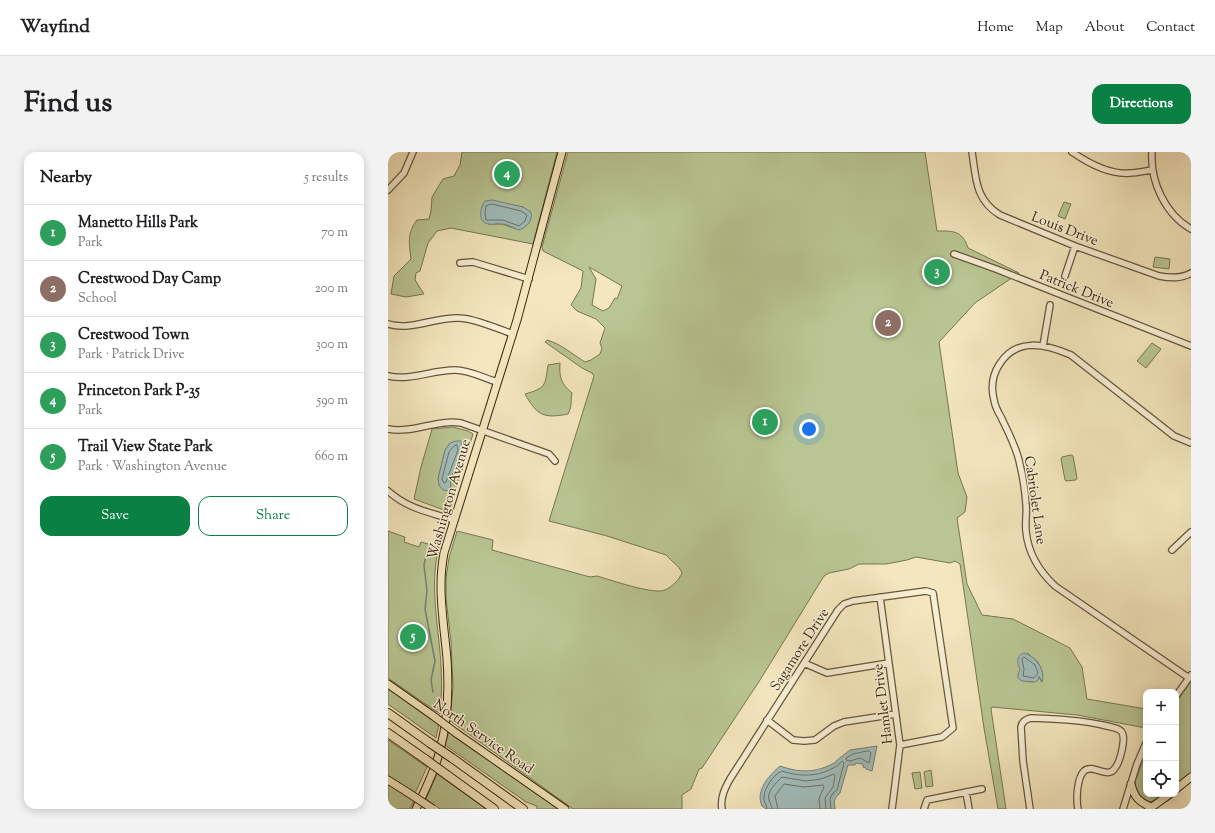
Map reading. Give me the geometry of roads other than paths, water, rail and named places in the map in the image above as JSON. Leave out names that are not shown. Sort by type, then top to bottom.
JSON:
[{"type":"highway","points":[[388,713],[523,809]]},
{"type":"highway","points":[[388,733],[494,809]]},
{"type":"main road","name":"Washington Avenue","points":[[416,809],[427,787],[440,750],[446,712],[448,679],[441,576],[444,553],[513,334],[562,152]]},
{"type":"main road","name":"North Service Road","points":[[388,684],[565,809]]},
{"type":"main road","points":[[1179,787],[1191,777]]},
{"type":"main road","points":[[388,780],[433,809]]},
{"type":"main road","points":[[1131,784],[1136,798],[1151,808],[1167,797]]},
{"type":"street","points":[[388,190],[404,173],[413,152]]},
{"type":"street","name":"Louis Drive","points":[[972,152],[977,186],[990,210],[1075,246],[1159,276],[1170,278],[1180,277],[1191,272]]},
{"type":"street","points":[[1072,152],[1084,160],[1114,172],[1130,173],[1152,170]]},
{"type":"street","points":[[1152,152],[1152,170],[1160,193],[1167,206],[1176,217],[1191,228]]},
{"type":"street","name":"Patrick Drive","points":[[1065,276],[1075,246]]},
{"type":"street","name":"Patrick Drive","points":[[954,254],[996,269],[1191,346]]},
{"type":"street","points":[[460,263],[473,262],[529,279]]},
{"type":"street","name":"Patrick Drive","points":[[1043,346],[1050,306]]},
{"type":"street","points":[[388,324],[403,326],[450,318],[460,318],[513,334]]},
{"type":"street","name":"Cabriolet Lane","points":[[1190,676],[1055,586],[1045,576],[1031,554],[1026,530],[1026,503],[1020,464],[1016,451],[994,402],[992,380],[996,369],[1003,359],[1010,352],[1019,347],[1030,345],[1043,346],[1061,351],[1071,355],[1174,436],[1191,443]]},
{"type":"street","points":[[388,376],[408,378],[457,370],[497,382]]},
{"type":"street","points":[[388,429],[401,430],[448,422],[461,423],[482,430]]},
{"type":"street","name":"Washington Avenue","points":[[482,430],[549,454],[555,461]]},
{"type":"street","points":[[388,491],[408,506],[454,520]]},
{"type":"street","points":[[1172,550],[1191,532]]},
{"type":"street","name":"Sagamore Drive","points":[[722,809],[721,804],[724,790],[730,779],[838,610],[844,604],[853,601],[926,591],[933,593],[953,728],[942,737],[900,745]]},
{"type":"street","name":"Hamlet Drive","points":[[880,597],[900,745],[892,809]]},
{"type":"street","points":[[804,663],[827,673],[889,663]]},
{"type":"street","points":[[1179,692],[1190,676]]},
{"type":"street","points":[[767,720],[793,740],[804,741],[815,740],[834,726],[844,722],[896,714]]},
{"type":"street","points":[[1030,809],[1023,761],[1021,727],[1022,722],[1031,718],[1086,721],[1117,728],[1123,732],[1123,745],[1116,768],[1112,772],[1090,769],[1083,772],[1076,798],[1078,809]]},
{"type":"street","points":[[1123,809],[1143,751]]},
{"type":"street","points":[[924,809],[927,800],[982,789]]},
{"type":"street","points":[[966,792],[969,809]]},
{"type":"water","points":[[492,200],[523,207],[531,212],[530,221],[520,230],[504,224],[485,223],[481,218],[482,207],[485,201]]},
{"type":"water","points":[[461,441],[461,456],[450,480],[451,485],[449,491],[443,490],[439,485],[438,479],[445,450],[450,443]]},
{"type":"water","points":[[1023,653],[1032,657],[1041,668],[1043,677],[1042,682],[1039,676],[1038,680],[1035,682],[1022,681],[1018,678],[1020,669],[1018,660],[1019,656]]},
{"type":"water","points":[[877,746],[872,771],[863,767],[863,764],[856,763],[855,765],[848,765],[840,793],[835,800],[835,809],[766,809],[762,806],[760,794],[764,784],[780,766],[801,771],[821,769],[836,762],[850,750]]},
{"type":"waterway","points":[[426,556],[424,565],[427,591],[425,609],[435,661],[431,680],[433,692]]},
{"type":"place","name":"Princeton Park P-35","points":[[507,174]]},
{"type":"place","name":"Crestwood Town","points":[[937,272]]},
{"type":"place","name":"Crestwood Day Camp","points":[[888,323]]},
{"type":"place","name":"Manetto Hills Park","points":[[765,422]]},
{"type":"place","name":"Trail View State Park","points":[[413,637]]}]
